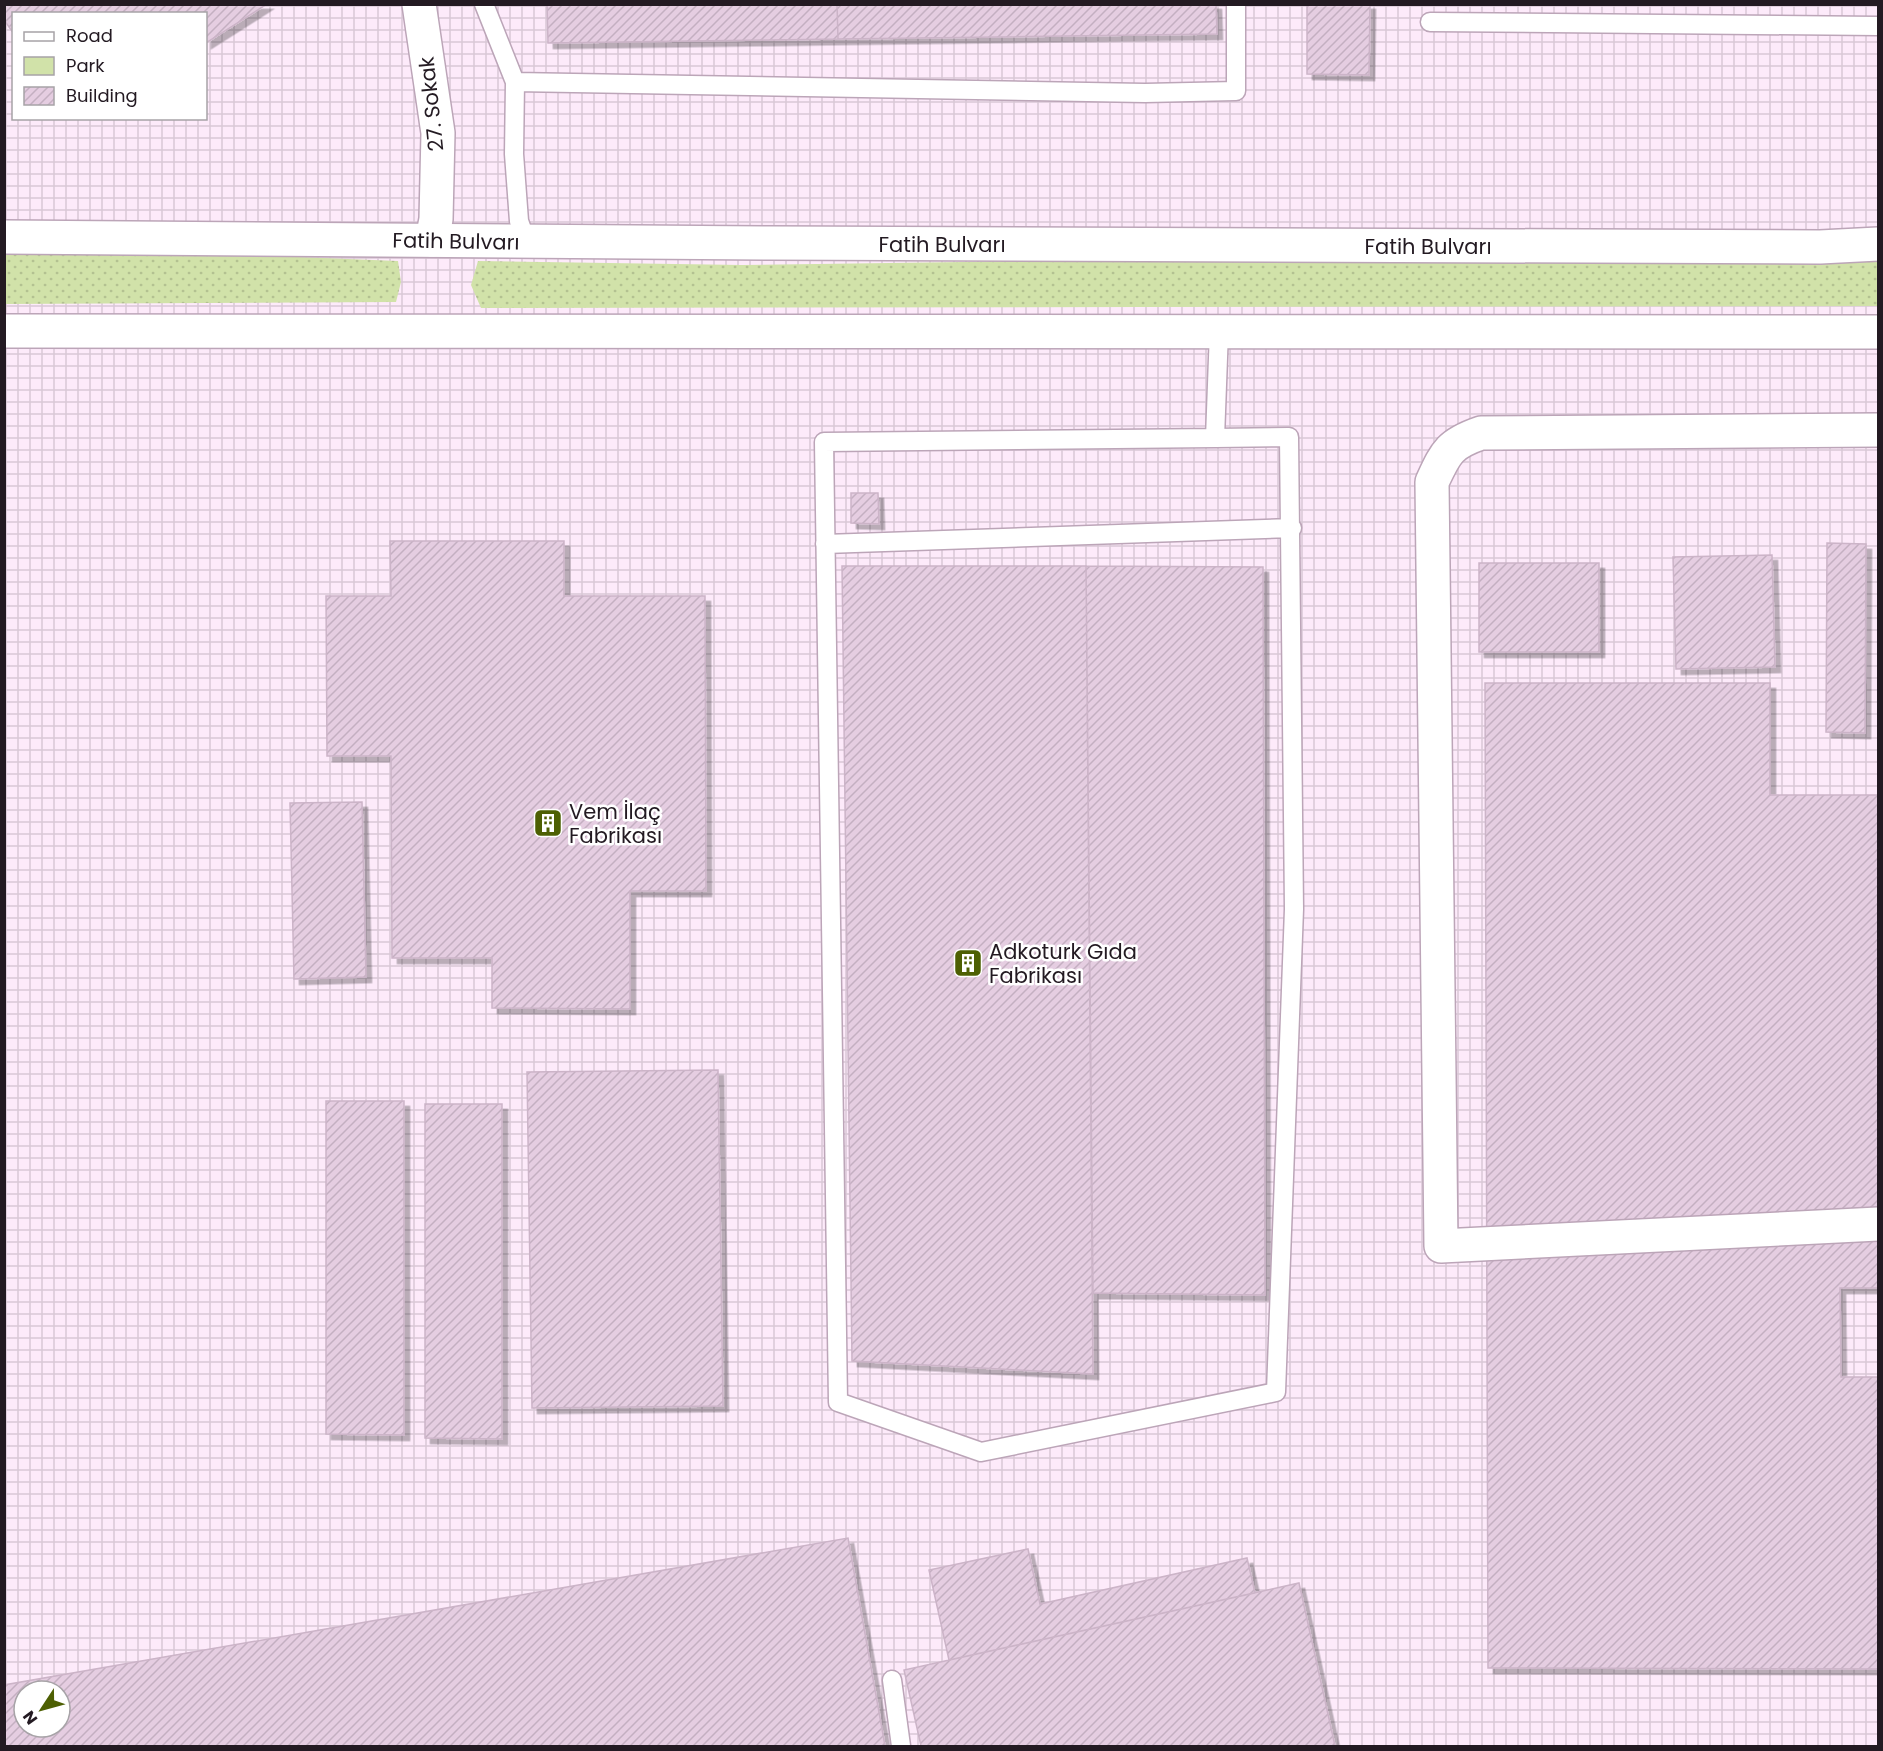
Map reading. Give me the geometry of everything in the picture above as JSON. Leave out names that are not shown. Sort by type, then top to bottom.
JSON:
[{"type":"main road","name":"27. Sokak","points":[[419,4],[438,133],[436,219],[432,240]]},
{"type":"main road","name":"Fatih Bulvarı","points":[[4,237],[1820,247],[1878,244]]},
{"type":"main road","points":[[4,331],[1878,332]]},
{"type":"main road","points":[[1878,430],[1481,433],[1462,440],[1444,456],[1432,482],[1441,1246],[1878,1224]]},
{"type":"lane","points":[[484,4],[515,82],[514,154],[519,221],[526,241]]},
{"type":"lane","points":[[515,82],[1145,93],[1236,90],[1236,4]]},
{"type":"lane","points":[[1430,22],[1878,26]]},
{"type":"lane","points":[[1215,438],[1219,331]]},
{"type":"lane","points":[[1290,437],[1292,528],[1294,909],[1276,1392],[981,1452],[838,1402],[824,441],[1290,437]]},
{"type":"lane","points":[[825,544],[1292,528]]},
{"type":"lane","points":[[892,1680],[901,1746]]},
{"type":"shaded area","points":[[5,5],[1878,5],[1878,1746],[5,1746]]},
{"type":"green space","points":[[5,252],[245,255],[398,261],[401,282],[396,302],[5,304]]},
{"type":"green space","points":[[1878,256],[1878,306],[481,308],[471,285],[478,261],[742,265],[1262,258]]},
{"type":"building","points":[[4,4],[267,4],[207,42],[207,12],[12,12],[12,31],[4,20]]},
{"type":"building","points":[[547,4],[837,4],[838,39],[548,43]]},
{"type":"building","points":[[837,4],[1216,4],[1217,34],[838,39]]},
{"type":"building","points":[[1307,4],[1370,4],[1369,75],[1307,74]]},
{"type":"building","points":[[851,493],[878,493],[879,524],[851,523]]},
{"type":"building","name":"Vem İlaç Fabrikası","points":[[390,541],[564,541],[564,596],[705,596],[706,891],[630,891],[630,1009],[492,1008],[492,958],[392,958],[391,756],[327,756],[326,596],[391,596]]},
{"type":"building","points":[[1827,543],[1866,544],[1865,733],[1826,732]]},
{"type":"building","points":[[1772,555],[1775,667],[1676,669],[1673,557]]},
{"type":"building","points":[[1479,563],[1599,563],[1599,652],[1479,652]]},
{"type":"building","name":"Adkoturk Gıda Fabrikası","points":[[842,566],[1086,566],[1093,1374],[852,1361]]},
{"type":"building","points":[[1086,566],[1263,567],[1265,1295],[1093,1293]]},
{"type":"building","points":[[1485,683],[1770,683],[1770,795],[1878,795],[1878,1288],[1840,1288],[1841,1377],[1878,1377],[1878,1669],[1488,1668]]},
{"type":"building","points":[[362,802],[366,977],[294,979],[290,803]]},
{"type":"building","points":[[718,1070],[723,1406],[532,1408],[527,1072]]},
{"type":"building","points":[[326,1101],[404,1101],[404,1435],[326,1434]]},
{"type":"building","points":[[425,1104],[502,1104],[502,1439],[425,1438]]},
{"type":"building","points":[[848,1538],[885,1746],[4,1746],[4,1685],[12,1684],[12,1739],[72,1739],[72,1679],[38,1679]]},
{"type":"building","points":[[1028,1549],[1040,1604],[1247,1558],[1255,1593],[949,1660],[929,1570]]},
{"type":"building","points":[[1299,1583],[1335,1746],[921,1746],[904,1670]]},
{"type":"place","name":"Vem İlaç Fabrikası","points":[[548,823]]},
{"type":"place","name":"Adkoturk Gıda Fabrikası","points":[[968,963]]}]
